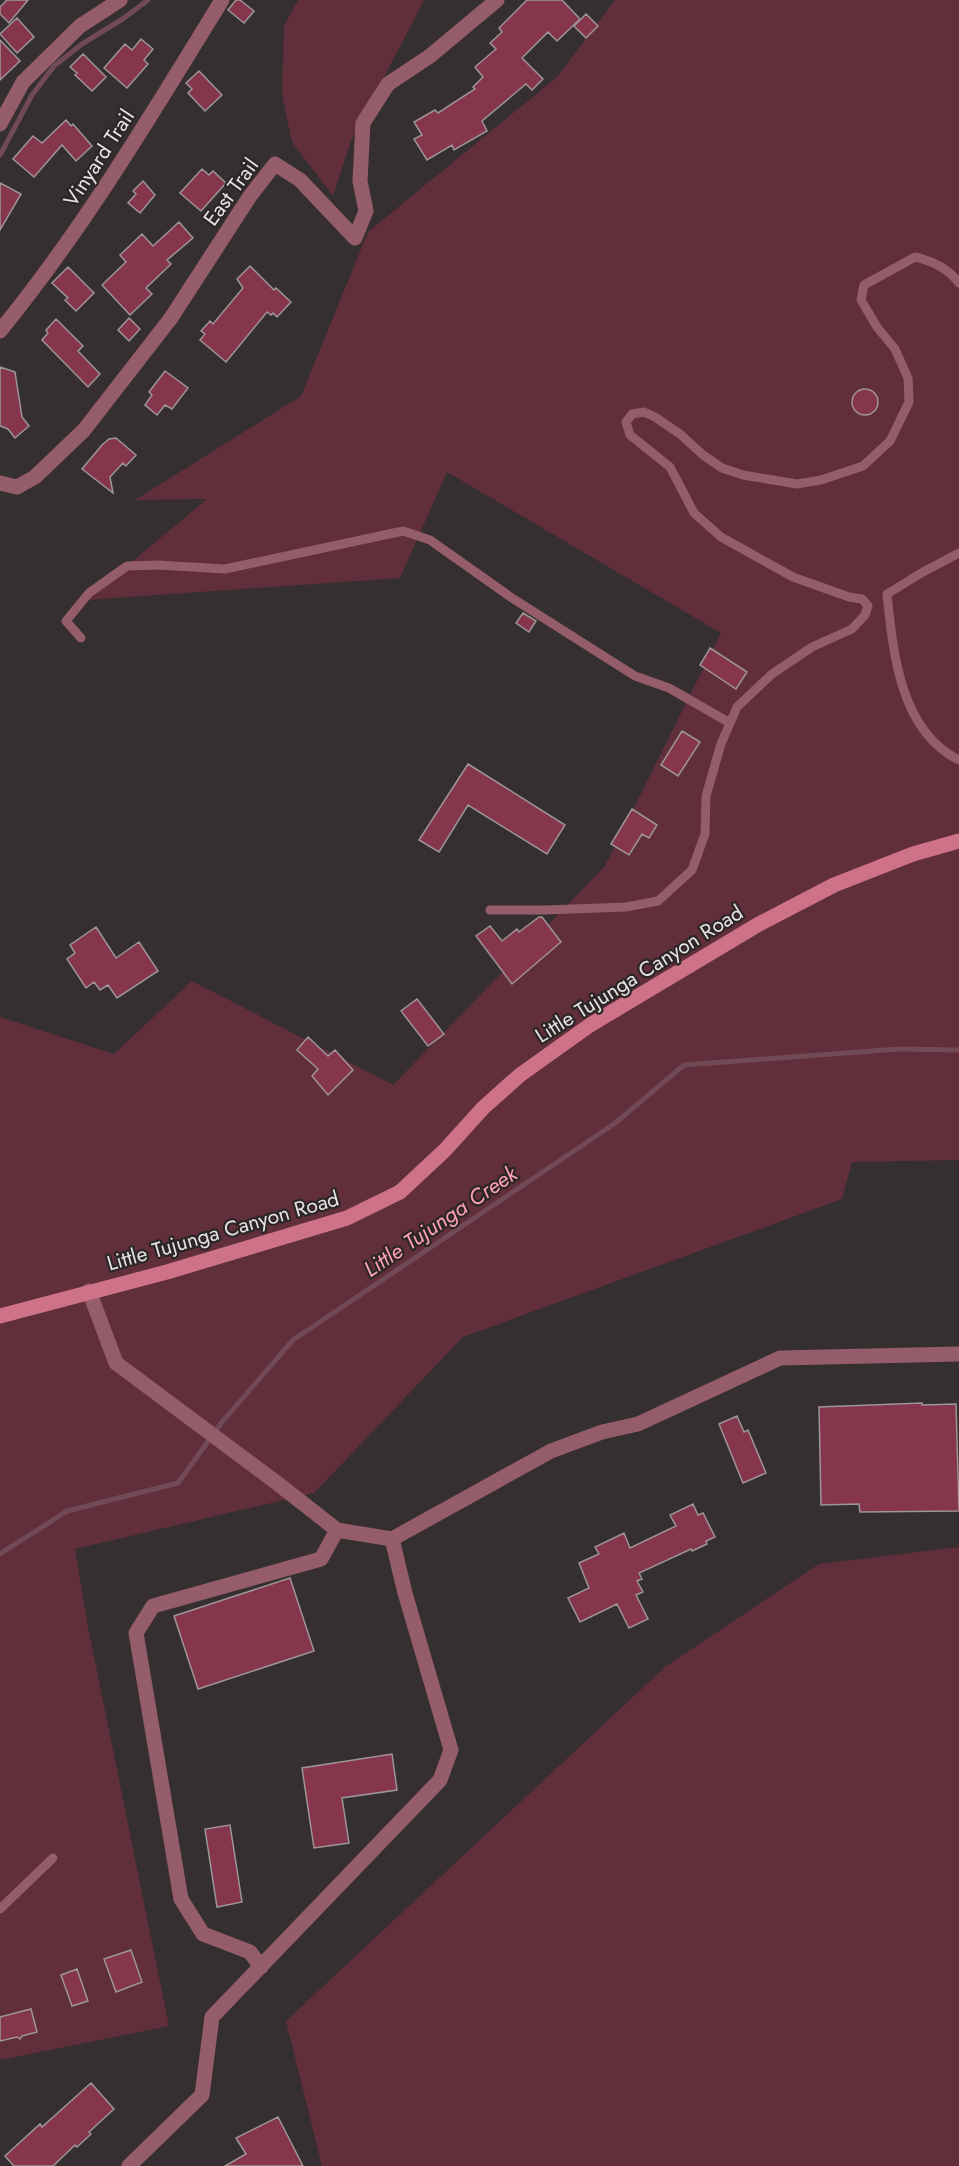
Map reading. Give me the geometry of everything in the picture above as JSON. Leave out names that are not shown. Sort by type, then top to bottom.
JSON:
[{"type":"main road","name":"Little Tujunga Canyon Road","points":[[0,1316],[167,1272],[347,1218],[400,1192],[445,1150],[483,1108],[505,1088],[590,1025],[759,924],[834,885],[913,854],[959,841]]},
{"type":"street","points":[[0,124],[23,82],[80,26],[120,0]]},
{"type":"street","name":"Vinyard Trail","points":[[0,331],[41,280],[97,201],[222,0]]},
{"type":"street","name":"East Trail","points":[[0,483],[17,487],[35,477],[84,430],[171,318],[250,196],[275,164],[300,180],[355,237],[366,210],[360,181],[363,123],[388,84],[430,56],[497,0]]},
{"type":"street","points":[[89,1291],[116,1363],[337,1530],[392,1539],[551,1451],[602,1432],[638,1424],[780,1358],[959,1354]]},
{"type":"street","points":[[261,1967],[250,1952],[203,1934],[181,1899],[136,1633],[153,1606],[321,1559],[337,1530]]},
{"type":"street","points":[[129,2166],[202,2095],[212,2017],[440,1780],[451,1750],[405,1593],[392,1539]]},
{"type":"lane","points":[[490,910],[617,907],[658,901],[692,870],[705,834],[706,796],[721,744],[737,707],[772,674],[812,647],[852,629],[866,615],[868,606],[862,599],[849,597],[793,577],[721,537],[694,513],[670,467],[630,435],[626,422],[632,414],[644,412],[680,434],[703,455],[722,468],[767,480],[797,484],[813,482],[863,466],[890,441],[909,402],[908,378],[895,349],[877,327],[861,300],[864,285],[915,257],[928,260],[951,272],[959,284]]},
{"type":"lane","points":[[81,638],[66,621],[89,593],[127,566],[158,565],[225,569],[403,531],[430,540],[512,598],[635,676],[669,688],[730,723]]},
{"type":"lane","points":[[959,553],[887,594],[896,661],[909,707],[930,738],[959,760]]},
{"type":"lane","points":[[0,1909],[53,1858]]},
{"type":"shaded area","points":[[298,0],[424,0],[351,141],[333,196],[292,142],[282,95],[284,26]]},
{"type":"shaded area","points":[[615,0],[959,0],[959,1160],[852,1162],[842,1199],[463,1337],[314,1493],[75,1549],[88,1627],[169,2026],[0,2060],[0,1017],[114,1054],[192,981],[393,1085],[605,866],[721,633],[447,472],[400,578],[86,600],[207,499],[135,500],[301,396],[368,232],[557,77]]},
{"type":"shaded area","points":[[959,1547],[959,2166],[322,2166],[286,2021],[665,1667],[819,1564]]},
{"type":"building","points":[[7,0],[28,0],[9,23],[0,14],[0,7]]},
{"type":"building","points":[[236,0],[240,0],[254,11],[244,23],[228,10]]},
{"type":"building","points":[[527,0],[562,0],[580,19],[557,41],[548,32],[522,58],[543,79],[532,90],[526,84],[482,121],[487,131],[454,150],[452,145],[427,160],[414,139],[422,135],[414,122],[435,110],[438,113],[475,89],[473,87],[483,77],[475,67],[496,49],[490,43],[502,32],[499,28]]},
{"type":"building","points":[[586,14],[598,26],[586,38],[574,26]]},
{"type":"building","points":[[17,18],[34,37],[17,53],[0,34]]},
{"type":"building","points":[[141,39],[153,49],[144,60],[148,64],[127,88],[104,68],[125,44],[132,50]]},
{"type":"building","points":[[0,40],[20,61],[0,80]]},
{"type":"building","points":[[83,54],[106,77],[92,91],[70,67]]},
{"type":"building","points":[[199,71],[222,95],[205,111],[188,93],[192,89],[186,83]]},
{"type":"building","points":[[66,120],[71,126],[73,124],[92,146],[76,161],[62,145],[34,177],[13,159],[33,136],[42,143]]},
{"type":"building","points":[[202,169],[209,175],[213,171],[226,183],[201,211],[180,193]]},
{"type":"building","points":[[143,181],[155,195],[140,213],[128,203],[136,194],[133,191]]},
{"type":"building","points":[[0,183],[21,194],[0,230]]},
{"type":"building","points":[[179,222],[193,238],[167,260],[171,264],[146,288],[152,294],[130,315],[102,285],[126,262],[120,255],[142,234],[153,246]]},
{"type":"building","points":[[250,266],[274,290],[276,288],[291,302],[277,317],[267,312],[226,362],[200,340],[205,334],[201,331],[210,321],[213,324],[243,288],[237,279]]},
{"type":"building","points":[[68,267],[94,293],[76,311],[65,300],[68,298],[52,283]]},
{"type":"building","points":[[129,318],[140,329],[129,341],[118,330]]},
{"type":"building","points":[[56,319],[83,346],[78,351],[100,374],[88,387],[42,340],[48,333],[46,330]]},
{"type":"building","points":[[0,367],[15,372],[22,417],[29,426],[15,438],[8,429],[0,426]]},
{"type":"building","points":[[165,371],[188,388],[172,409],[165,405],[157,415],[145,405],[152,395],[149,392]]},
{"type":"building","points":[[865,389],[874,393],[878,402],[874,411],[865,415],[856,411],[852,402],[856,393]]},
{"type":"building","points":[[116,438],[136,455],[126,466],[123,463],[110,477],[113,493],[82,469],[102,445],[109,439]]},
{"type":"building","points":[[523,613],[536,621],[529,632],[516,623]]},
{"type":"building","points":[[710,648],[747,672],[736,689],[700,665]]},
{"type":"building","points":[[682,731],[700,742],[678,776],[661,765]]},
{"type":"building","points":[[468,764],[565,825],[547,854],[468,805],[439,852],[419,840]]},
{"type":"building","points":[[632,809],[657,825],[649,838],[642,834],[629,855],[611,844]]},
{"type":"building","points":[[542,917],[561,942],[512,984],[476,936],[490,926],[502,941],[517,929],[519,932]]},
{"type":"building","points":[[96,927],[116,958],[139,942],[158,971],[117,998],[108,985],[100,990],[94,982],[86,988],[67,959],[75,953],[70,945]]},
{"type":"building","points":[[417,999],[444,1034],[428,1046],[401,1011]]},
{"type":"building","points":[[308,1037],[328,1056],[335,1050],[353,1070],[328,1095],[312,1076],[318,1069],[297,1050]]},
{"type":"building","points":[[922,1403],[922,1405],[956,1404],[959,1511],[860,1512],[859,1504],[821,1505],[819,1407]]},
{"type":"building","points":[[737,1416],[744,1432],[748,1430],[766,1473],[743,1483],[719,1424]]},
{"type":"building","points":[[693,1504],[698,1515],[703,1513],[715,1537],[706,1541],[707,1544],[639,1573],[642,1579],[637,1581],[643,1592],[636,1595],[648,1619],[629,1628],[617,1604],[580,1622],[568,1598],[589,1588],[579,1563],[599,1554],[595,1547],[624,1533],[630,1548],[676,1526],[670,1515]]},
{"type":"building","points":[[290,1578],[314,1651],[198,1689],[174,1616]]},
{"type":"building","points":[[392,1754],[397,1790],[342,1798],[349,1843],[314,1848],[302,1768]]},
{"type":"building","points":[[230,1825],[242,1902],[217,1907],[205,1829]]},
{"type":"building","points":[[131,1950],[142,1982],[116,1992],[104,1959]]},
{"type":"building","points":[[77,1969],[88,2001],[72,2006],[61,1975]]},
{"type":"building","points":[[31,2009],[37,2032],[22,2036],[20,2039],[17,2037],[0,2041],[0,2017]]},
{"type":"building","points":[[91,2083],[114,2109],[89,2132],[91,2134],[77,2147],[75,2145],[53,2166],[14,2166],[5,2156],[40,2124],[42,2127]]},
{"type":"building","points":[[278,2117],[303,2166],[225,2166],[246,2154],[236,2138]]},
{"type":"waterway","points":[[0,155],[32,95],[54,66],[82,44],[148,0]]},
{"type":"waterway","name":"Little Tujunga Creek","points":[[0,1554],[67,1511],[178,1483],[222,1422],[293,1340],[614,1124],[684,1065],[899,1049],[959,1050]]}]
